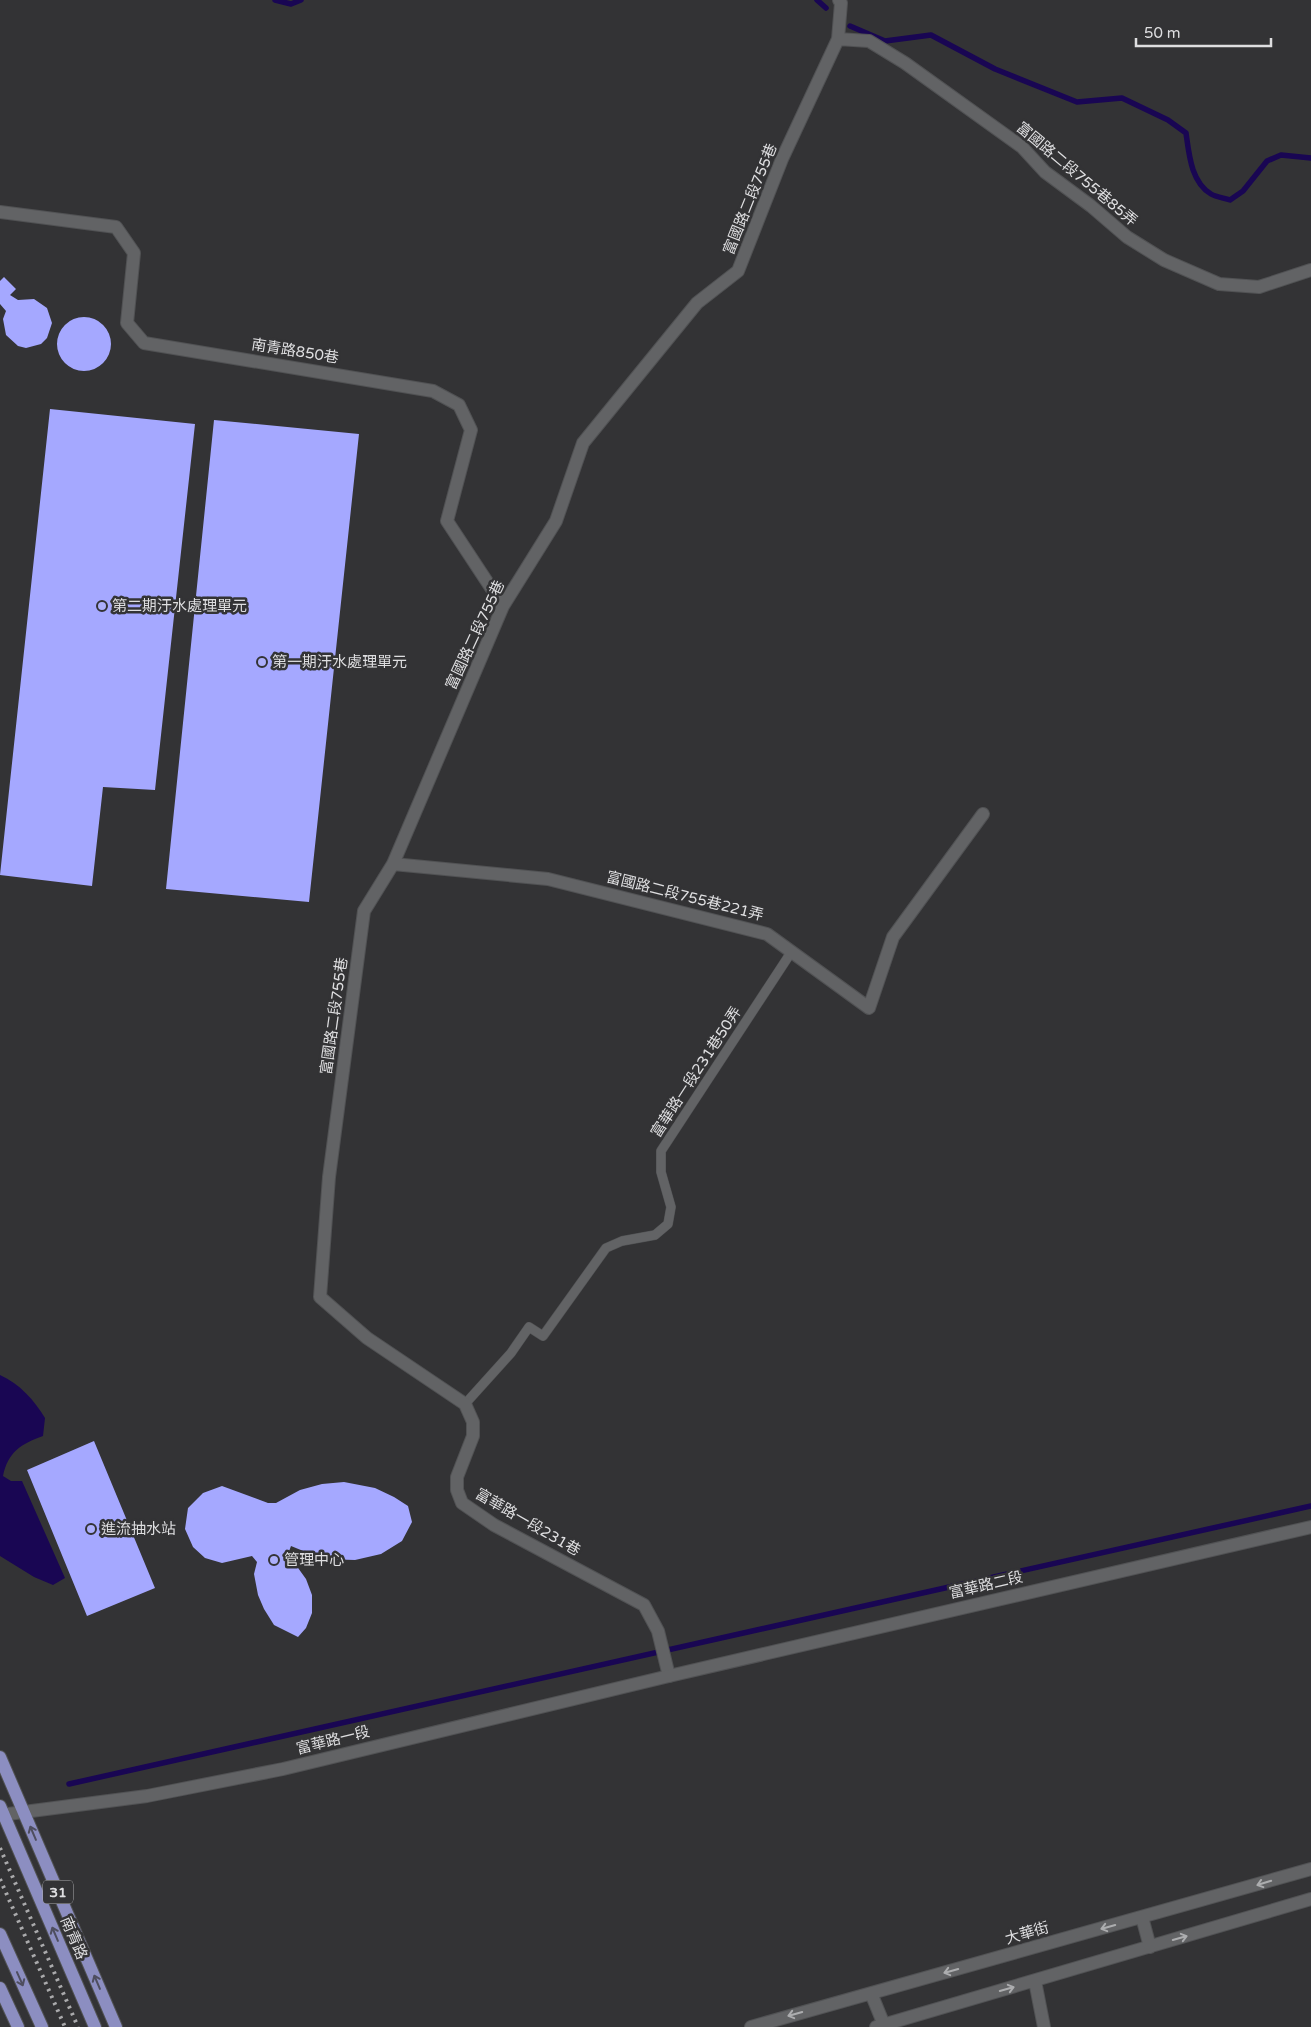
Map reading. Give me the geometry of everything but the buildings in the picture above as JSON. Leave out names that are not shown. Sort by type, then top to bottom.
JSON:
[{"type":"main road","name":"31","points":[[0,1757],[116,2027]]},
{"type":"main road","name":"南青路","points":[[1,1812],[95,2027]]},
{"type":"main road","points":[[0,1934],[42,2027]]},
{"type":"main road","points":[[0,1988],[18,2027]]},
{"type":"street","name":"富國路二段755巷","points":[[465,1404],[367,1338],[320,1297],[329,1177],[364,911],[393,864],[503,606],[556,521],[583,443],[697,303],[738,271],[782,159],[838,39],[839,0]]},
{"type":"street","name":"富國路二段755巷85弄","points":[[838,39],[869,41],[904,63],[1022,147],[1045,172],[1091,206],[1127,237],[1164,260],[1219,284],[1259,286],[1311,270]]},
{"type":"street","name":"南青路850巷","points":[[0,212],[116,227],[134,253],[127,323],[144,343],[433,391],[459,406],[471,430],[447,521],[503,606]]},
{"type":"street","name":"富國路二段755巷221弄","points":[[393,864],[548,879],[767,934],[869,1008],[893,937],[983,814]]},
{"type":"street","name":"富華路一段231巷","points":[[465,1404],[473,1422],[473,1436],[457,1477],[457,1490],[462,1503],[494,1525],[644,1605],[658,1630],[669,1676]]},
{"type":"street","name":"富華路二段","points":[[669,1676],[1311,1527]]},
{"type":"street","name":"富華路一段","points":[[1,1812],[24,1812],[148,1796],[283,1769],[669,1676]]},
{"type":"street","name":"大華街","points":[[751,2027],[1311,1869]]},
{"type":"street","points":[[871,1993],[880,2026],[1311,1899]]},
{"type":"street","points":[[1142,1918],[1150,1947]]},
{"type":"street","points":[[1034,1981],[1044,2027]]},
{"type":"lane","name":"富華路一段231巷50弄","points":[[465,1404],[511,1353],[529,1327],[543,1336],[606,1248],[622,1241],[655,1236],[668,1224],[671,1207],[661,1172],[661,1151],[792,952]]},
{"type":"shaded area","points":[[0,1375],[26,1393],[45,1418],[43,1436],[28,1442],[12,1455],[3,1476],[11,1481],[22,1481],[65,1578],[53,1585],[34,1577],[0,1556]]},
{"type":"waterway","points":[[275,0],[291,4],[301,0]]},
{"type":"waterway","points":[[817,0],[826,8]]},
{"type":"waterway","points":[[850,26],[885,41],[931,35],[995,69],[1077,102],[1122,98],[1168,120],[1186,133],[1195,175],[1204,189],[1218,197],[1230,200],[1243,191],[1267,161],[1281,155],[1311,158]]},
{"type":"waterway","points":[[69,1784],[1311,1506]]},
{"type":"railway","points":[[0,1848],[78,2027]]},
{"type":"railway","points":[[0,1879],[65,2027]]},
{"type":"place","name":"第二期汙水處理單元","points":[[102,606]]},
{"type":"place","name":"第一期汙水處理單元","points":[[262,662]]},
{"type":"place","name":"進流抽水站","points":[[91,1529]]},
{"type":"place","name":"管理中心","points":[[274,1560]]}]
